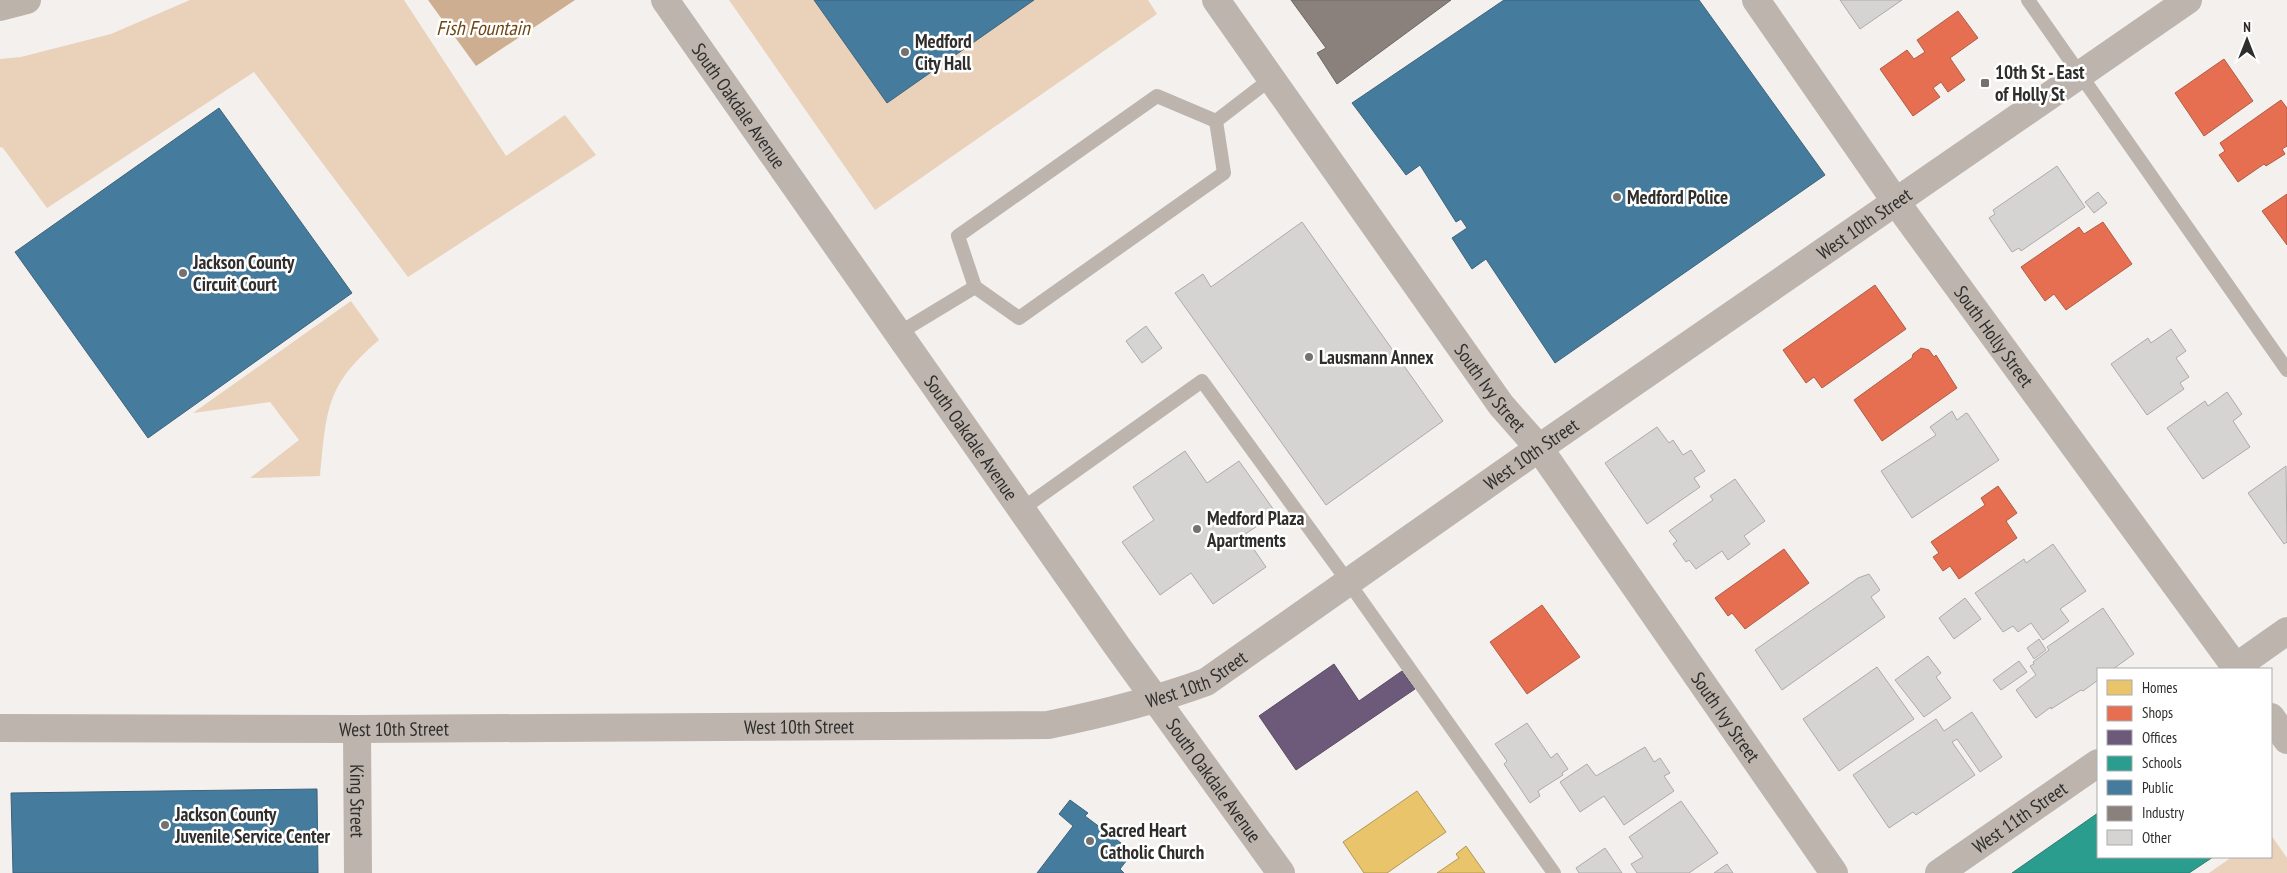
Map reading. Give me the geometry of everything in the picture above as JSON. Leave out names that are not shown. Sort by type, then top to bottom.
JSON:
[{"type":"main road","points":[[0,7],[27,0]]},
{"type":"street","name":"South Oakdale Avenue","points":[[665,0],[1156,700],[1281,873]]},
{"type":"street","name":"South Ivy Street","points":[[1216,0],[1501,404],[1538,448],[1834,873]]},
{"type":"street","name":"South Holly Street","points":[[1756,0],[1896,202],[2234,668]]},
{"type":"street","name":"West 10th Street","points":[[0,728],[356,729],[1048,725],[1098,715],[1156,700],[1206,682],[1538,448],[2188,0]]},
{"type":"street","points":[[2236,668],[2287,631]]},
{"type":"street","points":[[2272,718],[2287,740]]},
{"type":"street","name":"King Street","points":[[356,729],[358,873]]},
{"type":"street","name":"West 11th Street","points":[[1940,873],[2097,764]]},
{"type":"lane","points":[[2028,0],[2287,370]]},
{"type":"lane","points":[[1216,120],[1272,78]]},
{"type":"lane","points":[[1156,96],[1216,120],[1224,173],[1019,318],[975,287],[958,236],[1156,96]]},
{"type":"lane","points":[[899,333],[975,287]]},
{"type":"lane","points":[[1022,509],[1202,381],[1349,583],[1554,873]]},
{"type":"shaded area","points":[[190,0],[404,0],[506,156],[565,115],[596,155],[408,277],[254,72],[47,208],[3,148],[0,147],[0,59],[21,57],[111,34]]},
{"type":"shaded area","points":[[729,0],[1148,0],[1157,14],[875,210]]},
{"type":"shaded area","points":[[351,301],[379,340],[361,356],[338,386],[328,416],[320,476],[250,478],[299,440],[270,402],[193,413]]},
{"type":"shaded area","points":[[2272,836],[2287,858],[2287,873],[2209,873],[2231,858],[2272,858]]},
{"type":"water","name":"Fish Fountain","points":[[428,0],[575,0],[476,66]]},
{"type":"building: Homes","points":[[1417,791],[1446,832],[1387,873],[1364,873],[1343,842]]},
{"type":"building: Homes","points":[[1466,846],[1485,873],[1437,873],[1459,858],[1456,854]]},
{"type":"building: Shops","points":[[1958,11],[1978,38],[1950,58],[1965,80],[1948,92],[1941,82],[1933,88],[1940,97],[1913,116],[1880,69],[1907,50],[1914,59],[1925,52],[1917,40]]},
{"type":"building: Shops","points":[[2224,59],[2253,101],[2204,136],[2175,93]]},
{"type":"building: Shops","points":[[2281,100],[2287,108],[2287,146],[2282,149],[2285,154],[2266,166],[2264,164],[2238,182],[2219,155],[2225,151],[2220,143]]},
{"type":"building: Shops","points":[[2287,194],[2287,245],[2262,211]]},
{"type":"building: Shops","points":[[2103,222],[2132,264],[2066,310],[2054,294],[2045,301],[2021,267],[2079,227],[2084,234]]},
{"type":"building: Shops","points":[[1875,285],[1906,329],[1822,388],[1814,377],[1806,383],[1783,350]]},
{"type":"building: Shops","points":[[1921,348],[1929,350],[1934,357],[1936,355],[1957,388],[1882,441],[1854,400],[1912,358],[1913,354]]},
{"type":"building: Shops","points":[[1998,486],[2017,513],[2006,521],[2017,538],[1959,579],[1950,566],[1943,571],[1933,557],[1939,553],[1931,542],[1985,505],[1981,498]]},
{"type":"building: Shops","points":[[1784,549],[1809,583],[1745,629],[1732,613],[1728,616],[1715,598]]},
{"type":"building: Shops","points":[[1542,605],[1580,657],[1527,694],[1490,642]]},
{"type":"building: Offices","points":[[1334,664],[1359,701],[1402,671],[1415,689],[1296,770],[1259,716]]},
{"type":"building: Schools","points":[[2097,814],[2097,858],[2212,858],[2189,873],[2012,873]]},
{"type":"building: Public","name":"Medford City Hall","points":[[814,0],[1034,0],[887,103]]},
{"type":"building: Public","name":"Medford Police","points":[[1504,0],[1699,0],[1825,175],[1555,363],[1486,259],[1472,269],[1452,238],[1467,228],[1461,219],[1456,222],[1420,165],[1406,175],[1352,103]]},
{"type":"building: Public","name":"Jackson County Circuit Court","points":[[219,108],[352,293],[148,438],[15,252]]},
{"type":"building: Public","name":"Jackson County Juvenile Service Center","points":[[317,789],[318,873],[13,873],[11,793]]},
{"type":"building: Public","name":"Sacred Heart Catholic Church","points":[[1070,800],[1088,813],[1085,816],[1133,852],[1120,869],[1124,873],[1037,873],[1073,826],[1059,814]]},
{"type":"building: Industry","points":[[1291,0],[1451,0],[1337,84],[1317,53],[1326,48]]},
{"type":"building: Other","points":[[1840,0],[1902,0],[1860,29]]},
{"type":"building: Other","points":[[2057,166],[2085,207],[2021,251],[2019,248],[2012,252],[1989,218],[1995,214],[1993,210]]},
{"type":"building: Other","points":[[2098,192],[2107,203],[2094,213],[2085,202]]},
{"type":"building: Other","name":"Lausmann Annex","points":[[1302,222],[1443,421],[1326,505],[1175,293],[1203,274],[1211,287]]},
{"type":"building: Other","points":[[1146,326],[1162,348],[1142,363],[1126,341]]},
{"type":"building: Other","points":[[2171,329],[2186,351],[2176,358],[2189,377],[2180,383],[2184,389],[2147,415],[2111,364],[2148,338],[2151,343]]},
{"type":"building: Other","points":[[2227,392],[2242,414],[2233,421],[2250,447],[2203,479],[2167,428],[2205,401],[2208,406]]},
{"type":"building: Other","points":[[1952,411],[1957,420],[1966,413],[1968,414],[1999,460],[1912,518],[1881,471],[1936,435],[1930,427]]},
{"type":"building: Other","points":[[1657,427],[1669,443],[1673,440],[1683,455],[1691,450],[1705,471],[1694,478],[1700,487],[1647,524],[1605,463]]},
{"type":"building: Other","name":"Medford Plaza Apartments","points":[[1185,451],[1207,483],[1239,461],[1276,513],[1244,535],[1266,567],[1213,604],[1191,573],[1160,595],[1122,542],[1154,520],[1133,487]]},
{"type":"building: Other","points":[[2286,466],[2287,542],[2284,544],[2248,493]]},
{"type":"building: Other","points":[[1735,479],[1765,521],[1744,536],[1750,544],[1728,560],[1722,551],[1696,569],[1689,560],[1686,562],[1673,544],[1677,541],[1669,531],[1713,500],[1710,496]]},
{"type":"building: Other","points":[[2053,544],[2086,591],[2060,609],[2069,621],[2043,640],[2031,623],[2018,632],[2013,626],[2003,632],[1975,593],[2024,559],[2026,563]]},
{"type":"building: Other","points":[[1869,574],[1880,590],[1871,597],[1885,617],[1782,690],[1755,650],[1858,578]]},
{"type":"building: Other","points":[[1965,598],[1981,619],[1954,639],[1939,618]]},
{"type":"building: Other","points":[[2103,608],[2134,654],[2114,668],[2097,668],[2097,681],[2051,709],[2051,707],[2036,718],[2016,690],[2036,675],[2030,666],[2049,650],[2047,647]]},
{"type":"building: Other","points":[[2039,639],[2046,650],[2034,659],[2027,648]]},
{"type":"building: Other","points":[[1928,656],[1941,673],[1936,677],[1951,698],[1924,717],[1895,680]]},
{"type":"building: Other","points":[[2019,661],[2027,672],[2001,690],[1993,680]]},
{"type":"building: Other","points":[[1877,667],[1914,719],[1839,771],[1803,719]]},
{"type":"building: Other","points":[[1972,712],[2002,757],[1980,772],[1957,739],[1952,742],[1975,775],[1916,815],[1913,812],[1889,828],[1853,775],[1936,719],[1944,731]]},
{"type":"building: Other","points":[[1527,723],[1551,758],[1557,753],[1568,769],[1562,773],[1563,775],[1538,791],[1540,796],[1530,803],[1504,764],[1507,761],[1495,744]]},
{"type":"building: Other","points":[[1645,747],[1654,762],[1660,758],[1670,773],[1664,776],[1674,791],[1624,825],[1604,796],[1580,812],[1560,782],[1587,764],[1596,776]]},
{"type":"building: Other","points":[[1681,801],[1718,853],[1689,873],[1637,873],[1631,864],[1643,857],[1629,837]]},
{"type":"building: Other","points":[[1605,848],[1622,873],[1579,873],[1576,868]]},
{"type":"building: Other","points":[[1727,864],[1733,873],[1714,873]]},
{"type":"place","name":"Medford City Hall","points":[[905,52]]},
{"type":"place","name":"10th St - East of Holly St","points":[[1985,83]]},
{"type":"place","name":"Medford Police","points":[[1617,197]]},
{"type":"place","name":"Jackson County Circuit Court","points":[[183,273]]},
{"type":"place","name":"Lausmann Annex","points":[[1309,357]]},
{"type":"place","name":"Medford Plaza Apartments","points":[[1197,529]]},
{"type":"place","name":"Jackson County Juvenile Service Center","points":[[165,825]]},
{"type":"place","name":"Sacred Heart Catholic Church","points":[[1090,841]]}]
